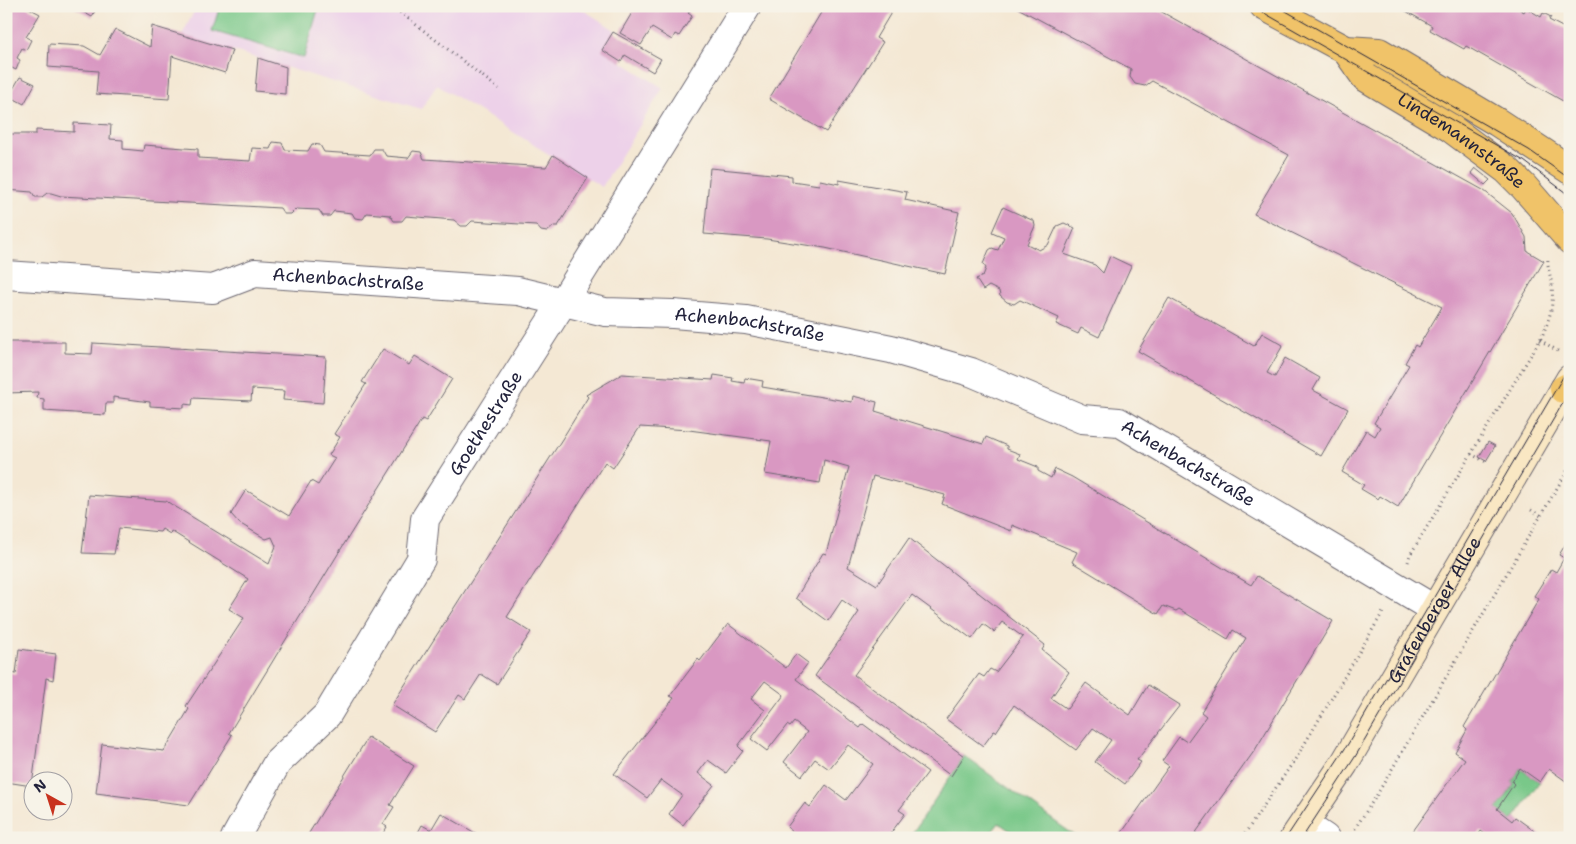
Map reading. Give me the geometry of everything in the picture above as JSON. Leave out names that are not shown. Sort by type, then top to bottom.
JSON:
[{"type":"main road","name":"Lindemannstraße","points":[[1264,6],[1346,50],[1379,52],[1567,167]]},
{"type":"main road","name":"Lindemannstraße","points":[[1346,50],[1365,77],[1449,127],[1507,170],[1530,192],[1566,244]]},
{"type":"main road","name":"Grafenberger Allee","points":[[1308,833],[1344,764],[1568,385]]},
{"type":"street","name":"Goethestraße","points":[[235,838],[277,764],[327,715],[421,559],[424,519],[563,302],[747,6]]},
{"type":"street","name":"Achenbachstraße","points":[[6,275],[213,289],[254,273],[518,291],[605,312],[673,314],[746,320],[854,341],[971,372],[1082,419],[1119,422],[1434,609]]},
{"type":"path","points":[[392,6],[499,89]]},
{"type":"path","points":[[1407,568],[1410,555],[1540,340],[1548,322],[1553,303],[1552,284],[1547,266],[1548,256],[1566,244]]},
{"type":"path","points":[[1540,340],[1556,349]]},
{"type":"path","points":[[1471,454],[1486,462]]},
{"type":"path","points":[[1352,834],[1570,466]]},
{"type":"path","points":[[1531,510],[1541,516]]},
{"type":"path","points":[[1242,838],[1298,755],[1384,610]]},
{"type":"shaded area","points":[[197,6],[577,6],[615,30],[603,50],[663,88],[602,187],[437,85],[421,109],[182,35]]},
{"type":"green space","points":[[220,6],[319,6],[304,58],[212,31]]},
{"type":"green space","points":[[964,756],[1078,838],[1020,838],[999,823],[987,838],[909,838]]},
{"type":"green space","points":[[1520,768],[1540,782],[1512,821],[1497,809],[1514,785],[1512,782]]},
{"type":"building","points":[[6,6],[25,6],[40,14],[26,37],[31,40],[26,50],[22,48],[17,58],[20,60],[16,70],[10,67],[6,75]]},
{"type":"building","points":[[72,6],[97,6],[92,17]]},
{"type":"building","points":[[636,6],[692,6],[688,13],[692,16],[679,36],[675,34],[672,40],[652,28],[641,45],[620,33]]},
{"type":"building","points":[[825,6],[895,6],[876,38],[883,42],[826,132],[769,99]]},
{"type":"building","points":[[1014,6],[1151,6],[1483,190],[1512,213],[1526,237],[1527,251],[1544,261],[1398,507],[1380,496],[1378,499],[1361,489],[1364,485],[1342,472],[1366,430],[1375,436],[1380,427],[1374,423],[1409,365],[1405,363],[1415,345],[1418,347],[1442,307],[1254,214],[1289,155],[1152,81],[1145,86],[1135,84],[1130,77],[1131,69]]},
{"type":"building","points":[[1397,6],[1514,6],[1524,12],[1526,8],[1541,17],[1543,13],[1551,17],[1549,20],[1570,31],[1566,42],[1570,44],[1570,105],[1466,46],[1464,49],[1430,30],[1432,26]]},
{"type":"building","points":[[152,26],[232,50],[225,73],[172,56],[169,99],[96,94],[98,71],[48,67],[49,44],[84,46],[100,55],[115,29],[150,47]]},
{"type":"building","points":[[613,32],[661,59],[653,72],[625,55],[621,62],[602,50]]},
{"type":"building","points":[[258,58],[286,67],[285,94],[255,91]]},
{"type":"building","points":[[20,77],[35,84],[24,104],[9,96]]},
{"type":"building","points":[[74,123],[111,125],[110,139],[123,140],[123,149],[143,151],[144,145],[198,149],[198,158],[250,161],[252,148],[270,149],[273,142],[282,143],[285,150],[308,151],[312,144],[320,145],[324,152],[370,155],[374,149],[382,149],[386,156],[408,158],[413,151],[421,152],[424,159],[546,167],[553,155],[588,178],[558,226],[554,226],[547,232],[541,231],[536,225],[472,221],[467,226],[461,226],[454,220],[406,216],[402,221],[394,221],[390,215],[367,213],[363,219],[355,218],[352,213],[334,211],[330,216],[323,216],[319,210],[296,209],[291,214],[284,214],[280,208],[61,196],[51,193],[47,193],[42,197],[35,197],[32,192],[6,190],[6,134],[36,134],[36,130],[74,132]]},
{"type":"building","points":[[710,168],[792,176],[792,181],[819,185],[820,180],[839,184],[839,180],[907,192],[905,200],[959,212],[945,274],[825,248],[767,239],[704,234]]},
{"type":"building","points":[[1475,168],[1490,180],[1485,185],[1471,173]]},
{"type":"building","points":[[1003,207],[1034,221],[1035,226],[1027,244],[1039,250],[1048,245],[1057,226],[1064,223],[1075,228],[1064,254],[1095,265],[1103,273],[1110,256],[1131,266],[1099,337],[1081,328],[1078,334],[1056,324],[1059,318],[1020,300],[1014,304],[1007,302],[1000,296],[999,291],[989,286],[983,290],[976,279],[983,276],[986,268],[983,264],[989,250],[992,248],[998,250],[1004,237],[992,232]]},
{"type":"building","points":[[1169,298],[1254,346],[1262,333],[1283,345],[1267,373],[1275,377],[1285,358],[1320,378],[1313,390],[1348,409],[1321,456],[1138,351]]},
{"type":"building","points":[[6,342],[65,342],[65,353],[92,354],[93,343],[326,357],[323,403],[283,400],[284,391],[252,389],[251,401],[193,398],[192,405],[184,404],[184,408],[150,406],[150,402],[113,397],[113,403],[106,403],[105,415],[44,411],[44,399],[37,398],[38,392],[6,393]]},
{"type":"building","points":[[383,349],[409,365],[415,356],[452,379],[426,421],[422,419],[341,549],[229,733],[232,735],[189,805],[96,793],[102,744],[164,751],[189,709],[186,706],[244,618],[229,609],[248,579],[171,531],[170,534],[162,529],[160,532],[119,528],[114,554],[82,553],[89,495],[166,501],[269,564],[276,546],[272,537],[266,539],[239,523],[231,514],[246,490],[289,516],[311,481],[318,485],[335,458],[329,455],[340,437],[334,434],[366,384],[362,382]]},
{"type":"building","points":[[622,374],[713,380],[714,375],[733,378],[732,381],[744,383],[745,378],[763,381],[762,387],[852,402],[853,396],[877,402],[875,411],[983,444],[986,437],[1020,454],[1018,459],[1038,467],[1038,471],[1051,478],[1055,469],[1072,477],[1251,585],[1257,576],[1333,621],[1255,750],[1192,838],[1118,838],[1169,766],[1162,761],[1179,737],[1187,742],[1206,716],[1201,712],[1246,638],[1233,630],[1228,639],[1179,609],[1176,611],[1163,606],[1158,614],[1072,562],[1077,552],[1012,525],[1011,531],[942,504],[945,495],[873,476],[848,567],[877,585],[909,538],[1045,645],[1042,650],[1069,672],[1051,698],[1067,709],[1086,683],[1130,715],[1148,685],[1180,705],[1137,760],[1141,762],[1125,784],[1095,762],[1111,740],[1093,728],[1076,750],[1014,705],[996,732],[994,731],[983,746],[946,719],[979,674],[984,677],[990,669],[996,672],[1023,637],[1002,622],[994,632],[983,624],[972,639],[912,595],[854,675],[964,756],[951,776],[815,676],[859,612],[842,600],[828,621],[796,598],[823,553],[826,554],[849,467],[824,460],[820,483],[765,474],[771,441],[689,430],[640,427],[613,468],[605,462],[507,617],[531,632],[497,684],[481,674],[465,699],[459,695],[435,732],[392,705],[564,436],[588,397],[586,395]]},
{"type":"building","points":[[1488,442],[1495,446],[1486,461],[1479,457]]},
{"type":"building","points":[[1570,537],[1570,784],[1549,769],[1540,782],[1520,768],[1512,782],[1514,784],[1497,809],[1512,821],[1515,817],[1544,838],[1490,838],[1481,831],[1476,838],[1408,838],[1465,759],[1455,752],[1467,730],[1464,727],[1539,599],[1534,596],[1551,569],[1556,572],[1564,558],[1559,555]]},
{"type":"building","points":[[728,624],[786,668],[796,654],[808,663],[796,679],[860,728],[863,724],[928,772],[899,810],[905,814],[887,838],[800,838],[787,827],[805,803],[810,807],[826,785],[846,800],[873,764],[848,745],[829,769],[815,759],[802,776],[784,762],[807,732],[794,722],[790,727],[787,725],[767,751],[751,739],[784,695],[765,681],[751,699],[765,710],[738,746],[743,751],[726,773],[708,760],[698,773],[714,785],[683,825],[669,814],[682,795],[661,780],[647,798],[614,774],[674,698],[670,696],[698,659],[700,661]]},
{"type":"building","points":[[19,649],[56,654],[53,680],[46,678],[34,772],[22,772],[22,784],[6,782],[6,672],[16,674]]},
{"type":"building","points":[[368,737],[414,766],[390,805],[394,807],[383,824],[387,827],[380,838],[306,838]]},
{"type":"building","points":[[441,813],[477,834],[475,838],[415,838],[422,825],[431,830]]},
{"type":"tram line","points":[[1252,6],[1524,161],[1570,196]]},
{"type":"tram line","points":[[1277,6],[1529,150],[1570,179]]},
{"type":"tram line","points":[[1286,838],[1348,744],[1570,365]]},
{"type":"tram line","points":[[1302,838],[1355,757],[1570,391]]}]
